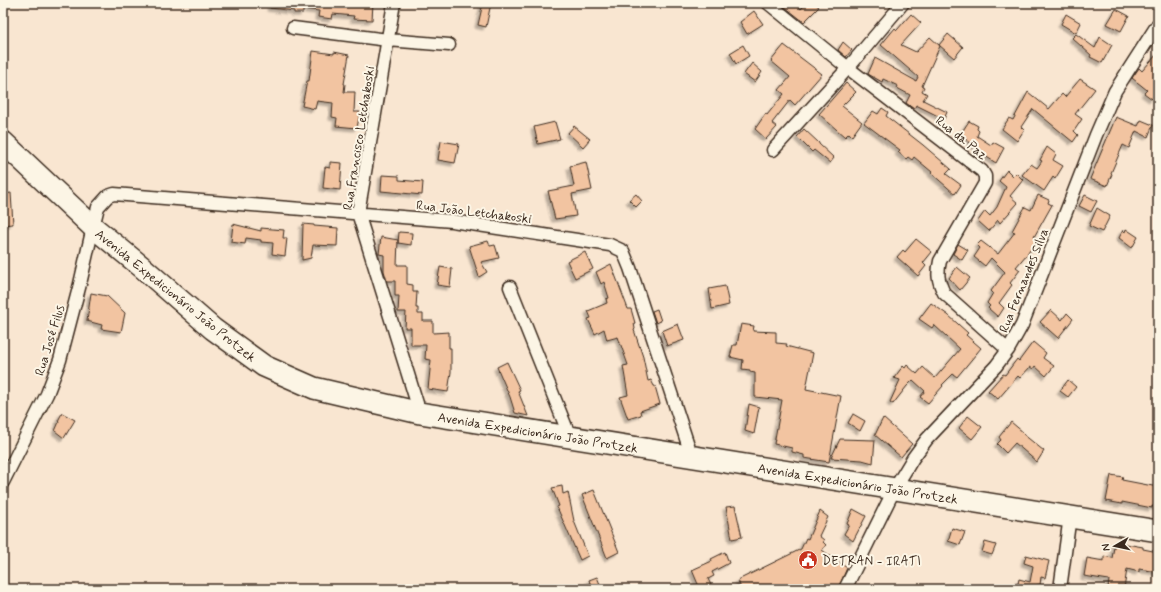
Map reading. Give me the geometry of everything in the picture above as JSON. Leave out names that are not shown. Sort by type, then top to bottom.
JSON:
[{"type":"highway","name":"Avenida Expedicionário João Protzek","points":[[3,142],[93,227],[213,328],[264,366],[314,388],[420,413],[1158,531]]},
{"type":"street","name":"Rua Francisco Letchakoski","points":[[394,3],[358,213],[420,413]]},
{"type":"street","name":"Rua da Paz","points":[[768,3],[848,68],[982,171],[985,176],[985,184],[940,261],[937,272],[939,284],[944,293],[1008,350]]},
{"type":"street","points":[[773,150],[848,68],[903,3]]},
{"type":"street","name":"Rua Fernandes Silva","points":[[845,589],[895,488],[913,458],[927,439],[996,366],[1008,350],[1022,325],[1096,135],[1115,91],[1158,24]]},
{"type":"street","points":[[293,28],[388,40],[449,45]]},
{"type":"street","name":"Rua João Letchakoski","points":[[104,199],[114,194],[452,221],[610,245],[623,251],[630,268],[692,457]]},
{"type":"street","name":"Rua José Filus","points":[[3,482],[47,394],[60,360],[98,207],[104,199]]},
{"type":"street","points":[[510,287],[570,437]]},
{"type":"street","points":[[1063,588],[1070,516]]},
{"type":"building","points":[[271,3],[373,3],[372,20],[353,19],[354,16],[333,14],[332,19],[318,17],[319,11],[303,9],[303,13],[294,13],[294,11],[270,8]]},
{"type":"building","points":[[483,3],[491,3],[486,27],[478,25]]},
{"type":"building","points":[[780,3],[795,3],[801,9],[807,3],[814,3],[819,7],[804,22]]},
{"type":"building","points":[[1116,9],[1129,16],[1121,31],[1107,24]]},
{"type":"building","points":[[754,11],[763,24],[747,34],[740,22]]},
{"type":"building","points":[[911,14],[921,23],[901,45],[916,52],[930,37],[940,46],[922,86],[924,87],[922,91],[927,94],[923,100],[947,112],[944,119],[916,105],[914,109],[906,103],[910,95],[897,88],[898,86],[883,79],[882,82],[868,74],[875,58],[916,81],[918,77],[881,45],[895,28],[897,30]]},
{"type":"building","points":[[1066,14],[1081,23],[1076,33],[1061,24]]},
{"type":"building","points":[[948,34],[963,47],[954,58],[939,45]]},
{"type":"building","points":[[1076,34],[1095,48],[1100,37],[1112,45],[1102,63],[1090,57],[1091,55],[1072,38]]},
{"type":"building","points":[[843,42],[852,50],[846,57],[838,50]]},
{"type":"building","points":[[743,45],[749,56],[736,64],[730,53]]},
{"type":"building","points":[[784,45],[822,74],[795,105],[790,100],[772,123],[777,127],[766,139],[755,129],[766,113],[767,115],[784,94],[779,90],[790,77],[771,61]]},
{"type":"building","points":[[313,51],[334,54],[334,52],[349,55],[344,92],[355,92],[354,112],[360,112],[357,128],[336,126],[337,118],[332,117],[333,103],[317,101],[315,109],[302,106],[307,81],[309,81]]},
{"type":"building","points":[[1158,53],[1158,90],[1152,99],[1144,93],[1147,90],[1132,78],[1139,68],[1142,71]]},
{"type":"building","points":[[752,63],[762,72],[755,82],[744,74]]},
{"type":"building","points":[[1080,79],[1095,89],[1075,114],[1082,119],[1074,131],[1078,135],[1073,142],[1033,109],[1021,127],[1024,130],[1017,141],[1002,129],[1009,118],[1013,120],[1028,92],[1049,109],[1062,94],[1065,97]]},
{"type":"building","points":[[846,83],[856,92],[842,106],[862,122],[852,136],[849,133],[845,137],[819,114]]},
{"type":"building","points":[[882,108],[888,112],[886,116],[951,169],[946,174],[961,185],[955,194],[914,157],[912,160],[908,157],[906,159],[898,152],[900,150],[864,123],[873,111],[878,114]]},
{"type":"building","points":[[1116,117],[1138,126],[1141,120],[1153,125],[1148,137],[1136,131],[1129,148],[1123,145],[1107,186],[1090,179]]},
{"type":"building","points":[[969,121],[978,126],[977,129],[979,131],[977,136],[991,145],[993,142],[1004,148],[996,163],[982,154],[983,152],[960,135]]},
{"type":"building","points":[[555,122],[560,139],[538,144],[534,127]]},
{"type":"building","points":[[574,126],[590,139],[583,147],[568,133]]},
{"type":"building","points":[[804,129],[834,158],[830,163],[814,150],[812,152],[797,137]]},
{"type":"building","points":[[441,141],[459,144],[455,163],[438,160]]},
{"type":"building","points":[[1047,147],[1056,154],[1053,160],[1063,166],[1055,179],[1053,177],[1044,191],[1022,175],[1031,164],[1037,168],[1042,161],[1040,160]]},
{"type":"building","points":[[330,162],[342,163],[340,190],[323,188],[325,167],[330,168]]},
{"type":"building","points":[[586,162],[592,190],[572,194],[576,216],[555,219],[548,191],[574,186],[570,166]]},
{"type":"building","points":[[1007,170],[1013,176],[1016,173],[1023,180],[1010,196],[1018,203],[1000,223],[998,220],[989,231],[978,221],[985,211],[990,216],[997,207],[1006,187],[999,181]]},
{"type":"building","points":[[382,175],[399,176],[399,180],[423,182],[422,195],[381,191]]},
{"type":"building","points":[[11,193],[13,224],[3,225],[3,194]]},
{"type":"building","points":[[636,194],[642,201],[636,207],[629,200]]},
{"type":"building","points":[[1038,195],[1049,200],[1048,203],[1052,205],[1034,237],[1038,240],[1034,249],[1032,248],[1016,267],[1020,270],[1010,283],[1012,285],[999,303],[1004,308],[998,317],[988,308],[990,306],[987,303],[993,293],[991,291],[1005,272],[991,258],[985,266],[974,257],[980,248],[977,245],[981,241],[998,254],[1015,232],[1012,231],[1025,207],[1031,210]]},
{"type":"building","points":[[1085,195],[1097,201],[1091,212],[1079,206]]},
{"type":"building","points":[[1097,208],[1110,216],[1102,232],[1089,226]]},
{"type":"building","points":[[233,224],[261,231],[261,228],[284,230],[283,238],[287,238],[285,256],[272,254],[273,243],[261,242],[261,240],[246,238],[245,244],[231,242]]},
{"type":"building","points":[[303,224],[338,228],[337,246],[313,245],[311,258],[302,260]]},
{"type":"building","points":[[1126,229],[1138,237],[1132,248],[1119,238],[1123,230],[1125,232]]},
{"type":"building","points":[[399,232],[412,233],[411,245],[398,243]]},
{"type":"building","points":[[381,237],[398,240],[397,265],[407,265],[407,284],[413,285],[413,292],[417,292],[416,308],[418,308],[418,314],[423,314],[423,321],[433,321],[433,333],[449,332],[451,372],[448,392],[428,389],[431,360],[425,359],[426,345],[411,345],[411,328],[405,328],[406,312],[398,312],[399,296],[395,296],[395,281],[387,281],[384,271],[384,255],[379,254]]},
{"type":"building","points":[[916,239],[932,252],[923,263],[926,266],[918,276],[897,257],[903,250],[905,252]]},
{"type":"building","points":[[488,241],[490,246],[495,245],[499,258],[481,262],[487,272],[479,277],[469,246]]},
{"type":"building","points":[[958,244],[968,250],[962,260],[953,254]]},
{"type":"building","points":[[585,252],[593,269],[575,278],[567,261]]},
{"type":"building","points":[[611,264],[628,309],[631,309],[635,323],[634,330],[643,357],[648,381],[651,380],[655,386],[660,404],[640,411],[641,415],[628,419],[620,397],[628,395],[623,366],[628,365],[618,337],[607,340],[604,329],[595,334],[588,319],[591,318],[588,311],[607,303],[606,299],[609,298],[604,282],[601,284],[596,272]]},
{"type":"building","points":[[440,267],[452,269],[450,287],[437,285]]},
{"type":"building","points":[[957,267],[970,278],[960,290],[949,278]]},
{"type":"building","points":[[725,286],[729,305],[712,309],[709,289]]},
{"type":"building","points":[[91,293],[107,296],[125,313],[121,332],[101,329],[102,325],[87,321]]},
{"type":"building","points":[[931,303],[948,315],[968,333],[966,335],[981,348],[957,377],[953,374],[928,403],[920,397],[925,391],[913,380],[893,404],[890,402],[900,380],[894,378],[903,366],[905,368],[907,365],[917,374],[923,367],[935,378],[960,349],[934,325],[932,328],[919,319]]},
{"type":"building","points":[[657,309],[661,321],[656,323],[652,311]]},
{"type":"building","points":[[1051,310],[1062,320],[1067,313],[1073,319],[1058,338],[1040,322]]},
{"type":"building","points":[[678,324],[684,340],[667,346],[662,331]]},
{"type":"building","points":[[741,324],[754,326],[753,331],[776,332],[776,343],[787,344],[786,346],[813,353],[806,389],[841,396],[829,462],[804,458],[804,455],[792,452],[792,448],[774,444],[782,400],[755,397],[755,373],[750,372],[750,370],[742,369],[743,360],[730,357],[733,345],[737,345]]},
{"type":"building","points":[[1033,342],[1046,353],[1043,358],[1054,366],[1046,376],[1035,366],[1033,369],[1030,367],[1020,378],[1018,376],[998,399],[988,391],[1003,374],[1005,375],[1017,359],[1019,361]]},
{"type":"building","points":[[507,362],[520,390],[518,391],[528,416],[515,413],[497,367]]},
{"type":"building","points":[[1068,380],[1076,387],[1068,397],[1060,391]]},
{"type":"building","points":[[749,404],[759,407],[754,434],[745,431]]},
{"type":"building","points":[[62,413],[75,420],[64,438],[55,431]]},
{"type":"building","points":[[853,414],[865,421],[860,431],[848,423]]},
{"type":"building","points":[[968,416],[982,427],[972,439],[959,428]]},
{"type":"building","points":[[883,418],[912,444],[901,457],[875,435]]},
{"type":"building","points":[[1011,422],[1044,451],[1037,462],[1015,443],[1006,453],[997,444],[1001,440],[999,437]]},
{"type":"building","points":[[840,439],[875,440],[873,463],[862,460],[831,458]]},
{"type":"building","points":[[1111,475],[1123,477],[1122,480],[1158,487],[1158,507],[1152,506],[1152,508],[1122,502],[1122,504],[1106,501]]},
{"type":"building","points":[[562,486],[563,494],[568,492],[574,521],[588,556],[580,560],[557,507],[559,506],[552,488]]},
{"type":"building","points":[[594,490],[619,552],[607,558],[582,495]]},
{"type":"building","points":[[735,506],[742,537],[732,539],[726,507]]},
{"type":"building","points":[[853,509],[866,516],[853,541],[844,534],[849,525],[847,524]]},
{"type":"building","name":"DETRAN - IRATI","points":[[820,511],[828,517],[819,536],[824,540],[823,542],[826,545],[822,550],[847,568],[838,589],[741,589],[738,580],[801,549],[806,538],[808,539]]},
{"type":"building","points":[[952,528],[965,532],[960,545],[948,541]]},
{"type":"building","points":[[985,542],[996,545],[992,555],[982,552]]},
{"type":"building","points":[[1115,542],[1143,547],[1143,549],[1158,552],[1158,572],[1139,569],[1139,572],[1127,569],[1124,589],[1108,589],[1109,580],[1084,576],[1087,558],[1104,561],[1104,556],[1112,558]]},
{"type":"building","points":[[725,552],[729,563],[712,572],[714,576],[708,579],[711,585],[700,589],[692,570],[712,561],[711,559]]},
{"type":"building","points":[[1026,555],[1049,561],[1045,578],[1041,577],[1040,585],[1037,585],[1045,587],[1045,589],[1017,588],[1019,579],[1030,582],[1033,566],[1024,563]]},
{"type":"building","points":[[597,577],[602,589],[592,589],[589,580]]},
{"type":"place","name":"DETRAN - IRATI","points":[[808,560]]}]
